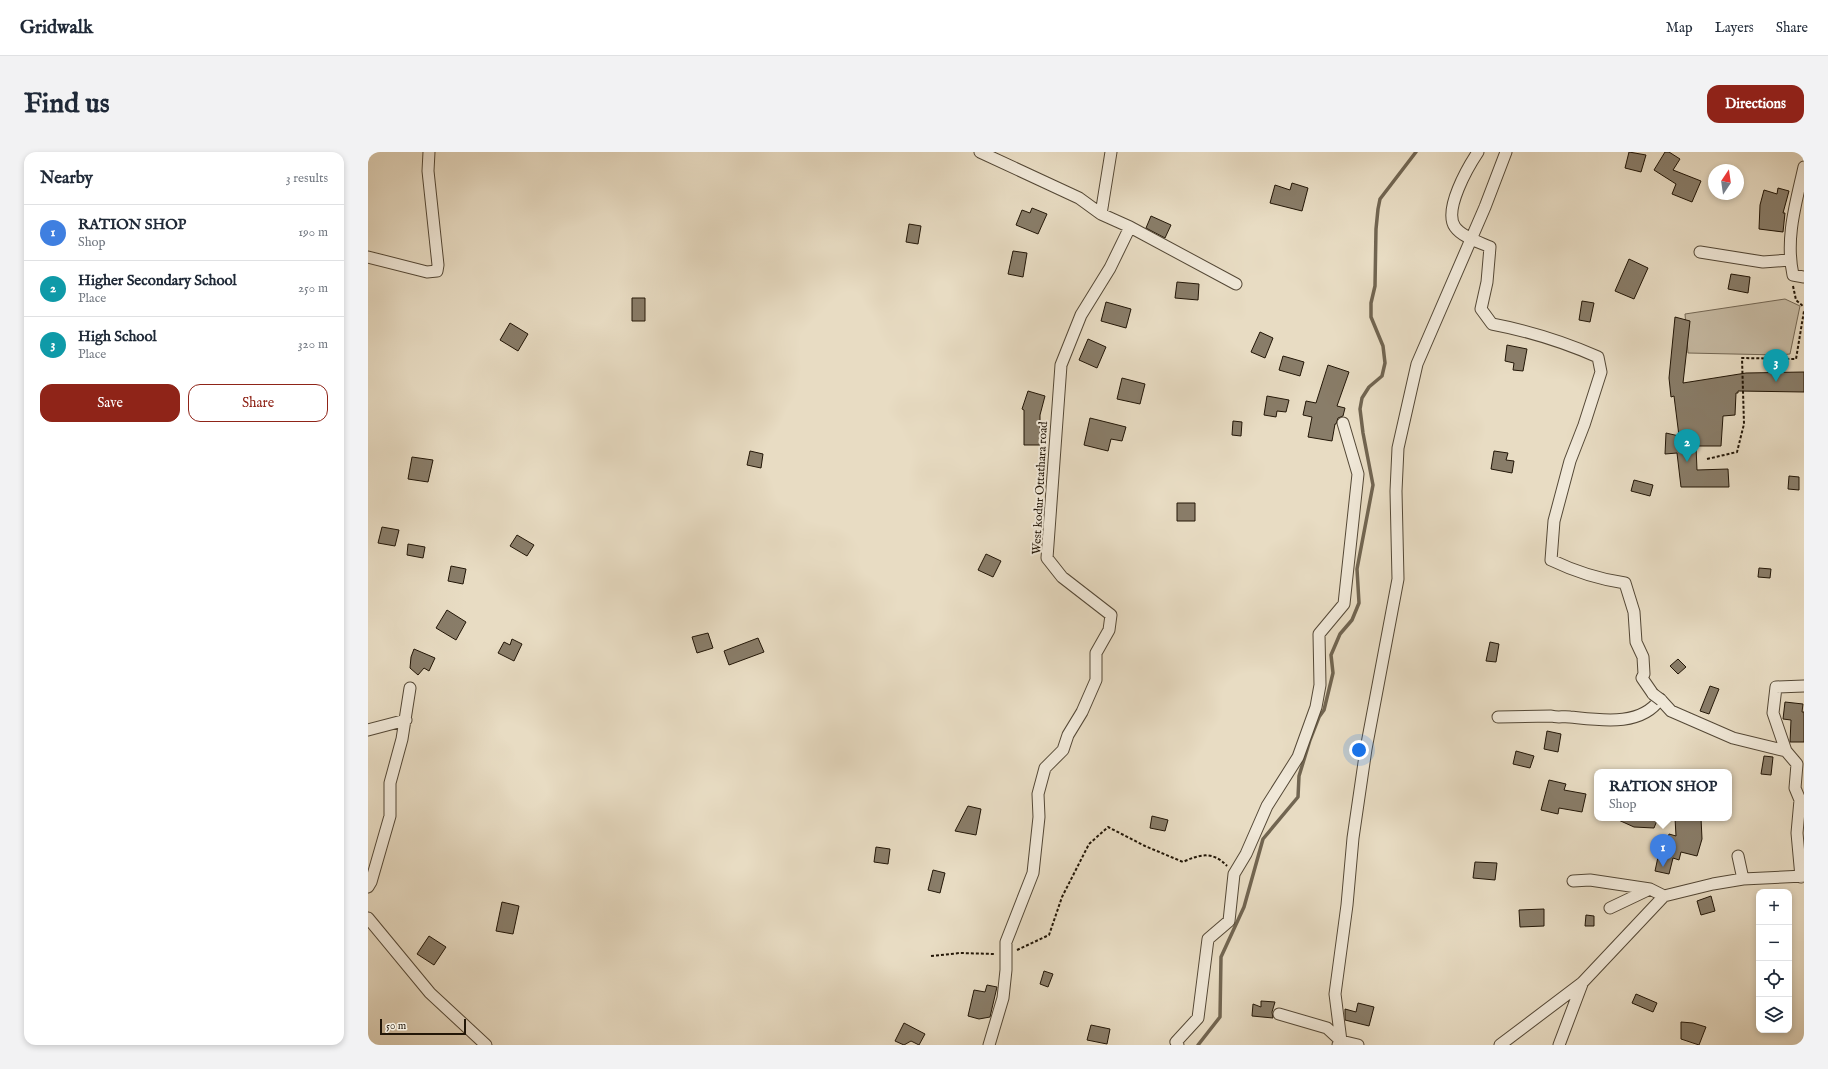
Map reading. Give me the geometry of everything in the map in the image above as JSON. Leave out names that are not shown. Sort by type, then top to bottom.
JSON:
[{"type":"street","points":[[368,257],[427,272],[437,271],[438,265],[428,171],[429,152]]},
{"type":"street","points":[[980,152],[1079,198],[1101,214],[1130,227],[1236,284]]},
{"type":"street","points":[[1101,214],[1111,152]]},
{"type":"street","points":[[1478,152],[1459,184],[1453,212],[1454,226],[1460,232],[1490,247],[1481,309],[1492,324],[1520,329],[1544,336],[1598,357],[1601,372],[1584,425],[1570,461],[1556,514],[1552,560],[1575,572],[1605,581],[1624,584],[1634,612],[1636,642],[1643,657],[1644,674],[1642,678],[1658,698],[1671,710],[1733,738],[1786,751]]},
{"type":"street","points":[[1340,1043],[1335,994],[1347,905],[1353,838],[1366,749],[1398,579],[1396,491],[1398,448],[1417,364],[1472,238],[1506,152]]},
{"type":"street","points":[[1799,276],[1790,260],[1791,224],[1804,167]]},
{"type":"street","name":"West kodur Ottathara road","points":[[989,1045],[1003,998],[1006,970],[1006,942],[1032,873],[1039,817],[1038,794],[1045,768],[1063,750],[1068,735],[1082,712],[1096,680],[1096,653],[1109,630],[1111,615],[1062,577],[1047,558],[1060,365],[1071,343],[1080,314],[1110,268],[1130,227]]},
{"type":"street","points":[[1700,252],[1763,262],[1790,260]]},
{"type":"street","points":[[1178,1045],[1176,1042],[1198,1018],[1208,939],[1229,920],[1234,874],[1246,854],[1267,806],[1298,757],[1316,707],[1320,685],[1319,634],[1344,604],[1358,474],[1343,423]]},
{"type":"street","points":[[1500,1045],[1582,983],[1664,896],[1743,878],[1802,877],[1797,832],[1800,800],[1795,788],[1797,764],[1786,751],[1773,713],[1776,687],[1804,686]]},
{"type":"street","points":[[368,887],[371,882],[390,816],[390,783],[406,720],[410,688]]},
{"type":"street","points":[[1498,716],[1552,716],[1559,718],[1568,716],[1602,720],[1622,719],[1648,712],[1660,699],[1658,698]]},
{"type":"street","points":[[368,730],[406,720]]},
{"type":"street","points":[[1738,856],[1743,878]]},
{"type":"street","points":[[1573,881],[1590,880],[1650,888],[1664,896]]},
{"type":"street","points":[[1610,908],[1650,888]]},
{"type":"street","points":[[368,918],[430,993],[486,1045]]},
{"type":"street","points":[[1559,1045],[1582,983]]},
{"type":"street","points":[[1279,1014],[1327,1028],[1340,1043],[1358,1045]]},
{"type":"path","points":[[1799,276],[1792,285],[1796,300],[1804,307]]},
{"type":"path","points":[[1707,459],[1737,452],[1744,424],[1742,358],[1796,359],[1804,311]]},
{"type":"path","points":[[931,956],[960,953],[1006,955],[1049,936],[1062,897],[1089,844],[1108,827],[1145,846],[1183,862],[1200,854],[1220,858],[1234,874]]},
{"type":"shaded area","points":[[1785,299],[1800,306],[1790,354],[1688,353],[1685,314]]},
{"type":"building","points":[[1629,152],[1646,155],[1641,172],[1625,168]]},
{"type":"building","points":[[1665,152],[1669,152],[1680,159],[1673,170],[1701,181],[1692,202],[1672,194],[1676,184],[1654,170]]},
{"type":"building","points":[[1292,183],[1308,188],[1302,211],[1270,203],[1275,185],[1290,190]]},
{"type":"building","points":[[1778,188],[1789,191],[1783,213],[1785,213],[1783,232],[1759,229],[1760,205],[1764,190],[1777,194]]},
{"type":"building","points":[[1032,208],[1047,214],[1038,234],[1016,225],[1022,210],[1030,213]]},
{"type":"building","points":[[1151,216],[1171,225],[1165,238],[1146,228]]},
{"type":"building","points":[[909,224],[921,226],[918,244],[906,242]]},
{"type":"building","points":[[1013,251],[1027,253],[1023,277],[1008,274]]},
{"type":"building","points":[[1629,259],[1648,268],[1634,299],[1615,291]]},
{"type":"building","points":[[1731,274],[1750,277],[1748,293],[1728,289]]},
{"type":"building","points":[[1177,282],[1199,284],[1198,300],[1175,298]]},
{"type":"building","points":[[632,298],[645,298],[645,321],[632,321]]},
{"type":"building","points":[[1582,301],[1594,303],[1590,322],[1579,320]]},
{"type":"building","points":[[1106,302],[1131,309],[1126,328],[1101,321]]},
{"type":"building","points":[[1675,317],[1690,321],[1683,383],[1746,373],[1804,372],[1804,392],[1738,391],[1738,393],[1736,393],[1735,415],[1723,416],[1721,446],[1696,446],[1697,470],[1728,469],[1729,487],[1681,487],[1677,453],[1665,454],[1666,433],[1679,436],[1674,396],[1671,397],[1669,378]]},
{"type":"building","points":[[510,323],[528,334],[518,351],[500,340]]},
{"type":"building","points":[[1260,332],[1273,338],[1265,358],[1251,352]]},
{"type":"building","points":[[1088,339],[1106,347],[1097,368],[1079,360]]},
{"type":"building","points":[[1507,345],[1527,349],[1523,371],[1513,370],[1514,363],[1505,361]]},
{"type":"building","points":[[1283,356],[1304,362],[1300,376],[1279,370]]},
{"type":"building","points":[[1328,365],[1349,372],[1337,406],[1345,408],[1343,416],[1338,418],[1335,424],[1332,441],[1308,437],[1312,417],[1303,415],[1306,401],[1316,403]]},
{"type":"building","points":[[1122,378],[1145,384],[1140,404],[1117,399]]},
{"type":"building","points":[[1028,391],[1045,396],[1040,415],[1040,445],[1024,445],[1024,410],[1022,409]]},
{"type":"building","points":[[1267,396],[1289,400],[1286,412],[1277,411],[1276,417],[1264,415]]},
{"type":"building","points":[[1090,418],[1126,427],[1122,441],[1111,439],[1108,451],[1084,445]]},
{"type":"building","points":[[1233,421],[1242,422],[1241,436],[1232,435]]},
{"type":"building","points":[[750,451],[763,454],[761,468],[747,465]]},
{"type":"building","points":[[1494,451],[1508,453],[1506,460],[1514,461],[1512,473],[1491,469]]},
{"type":"building","points":[[412,457],[433,460],[428,482],[408,479]]},
{"type":"building","points":[[1789,476],[1799,477],[1799,490],[1788,489]]},
{"type":"building","points":[[1634,480],[1653,485],[1650,496],[1631,491]]},
{"type":"building","points":[[1177,503],[1195,503],[1195,521],[1177,521]]},
{"type":"building","points":[[382,527],[399,530],[395,546],[378,543]]},
{"type":"building","points":[[517,535],[534,545],[527,556],[510,546]]},
{"type":"building","points":[[408,544],[425,547],[423,558],[407,555]]},
{"type":"building","points":[[986,554],[1001,561],[993,577],[978,570]]},
{"type":"building","points":[[451,566],[466,569],[463,584],[448,581]]},
{"type":"building","points":[[1759,568],[1771,569],[1770,578],[1758,577]]},
{"type":"building","points":[[447,610],[466,622],[456,640],[436,628]]},
{"type":"building","points":[[708,633],[713,648],[697,653],[692,637]]},
{"type":"building","points":[[758,638],[764,652],[729,665],[724,651]]},
{"type":"building","points":[[512,639],[522,644],[514,661],[498,653],[504,642],[510,645]]},
{"type":"building","points":[[1490,642],[1499,644],[1496,662],[1486,661]]},
{"type":"building","points":[[414,649],[435,658],[429,671],[424,668],[418,675],[410,668],[411,657]]},
{"type":"building","points":[[1678,659],[1686,667],[1678,674],[1670,666]]},
{"type":"building","points":[[1710,686],[1719,689],[1709,714],[1700,711]]},
{"type":"building","points":[[1785,702],[1803,704],[1802,712],[1804,712],[1804,742],[1790,742],[1791,720],[1783,719]]},
{"type":"building","points":[[1547,731],[1561,734],[1558,752],[1544,749]]},
{"type":"building","points":[[1516,751],[1534,756],[1530,768],[1513,764]]},
{"type":"building","points":[[1764,756],[1773,757],[1771,775],[1761,774]]},
{"type":"building","points":[[1549,780],[1566,784],[1564,790],[1586,794],[1582,812],[1559,808],[1558,814],[1541,810]]},
{"type":"building","points":[[968,806],[981,809],[976,835],[955,831]]},
{"type":"building","points":[[1152,816],[1168,820],[1165,831],[1150,828]]},
{"type":"building","points":[[1621,821],[1657,821],[1654,828],[1634,827]]},
{"type":"building","points":[[1675,821],[1701,821],[1702,839],[1697,856],[1681,852],[1679,860],[1673,858],[1669,874],[1655,871],[1658,857],[1662,858],[1669,834],[1676,836]]},
{"type":"building","points":[[876,847],[890,849],[888,864],[874,862]]},
{"type":"building","points":[[1475,862],[1497,863],[1495,880],[1473,878]]},
{"type":"building","points":[[933,870],[945,873],[940,893],[928,890]]},
{"type":"building","points":[[1711,896],[1715,911],[1701,915],[1697,901]]},
{"type":"building","points":[[502,902],[519,906],[513,934],[496,931]]},
{"type":"building","points":[[1544,909],[1544,926],[1520,927],[1519,910]]},
{"type":"building","points":[[1586,915],[1594,916],[1594,926],[1585,926]]},
{"type":"building","points":[[429,936],[446,947],[434,965],[417,954]]},
{"type":"building","points":[[1044,971],[1053,974],[1048,987],[1040,984]]},
{"type":"building","points":[[987,985],[997,987],[990,1017],[979,1019],[968,1016],[974,990],[985,992]]},
{"type":"building","points":[[1636,994],[1657,1003],[1653,1012],[1632,1003]]},
{"type":"building","points":[[1261,1001],[1275,1002],[1272,1012],[1273,1018],[1252,1016],[1253,1004],[1261,1007]]},
{"type":"building","points":[[1358,1003],[1374,1007],[1369,1026],[1345,1020],[1345,1009],[1356,1012]]},
{"type":"building","points":[[1681,1022],[1693,1023],[1706,1027],[1699,1045],[1681,1039]]},
{"type":"building","points":[[904,1023],[925,1034],[919,1045],[911,1041],[904,1045],[895,1041]]},
{"type":"building","points":[[1091,1025],[1110,1029],[1107,1044],[1087,1040]]},
{"type":"waterway","points":[[1198,1045],[1220,1017],[1221,957],[1244,907],[1263,839],[1298,797],[1299,776],[1310,740],[1319,717],[1324,710],[1333,673],[1331,655],[1340,634],[1352,620],[1359,603],[1357,569],[1373,485],[1360,409],[1362,398],[1369,387],[1382,376],[1385,363],[1383,346],[1371,317],[1371,303],[1375,286],[1376,229],[1378,209],[1380,199],[1416,152]]},
{"type":"place","name":"High School","points":[[1776,382]]},
{"type":"place","name":"Higher Secondary School","points":[[1687,462]]},
{"type":"place","name":"RATION SHOP","points":[[1663,867]]}]
